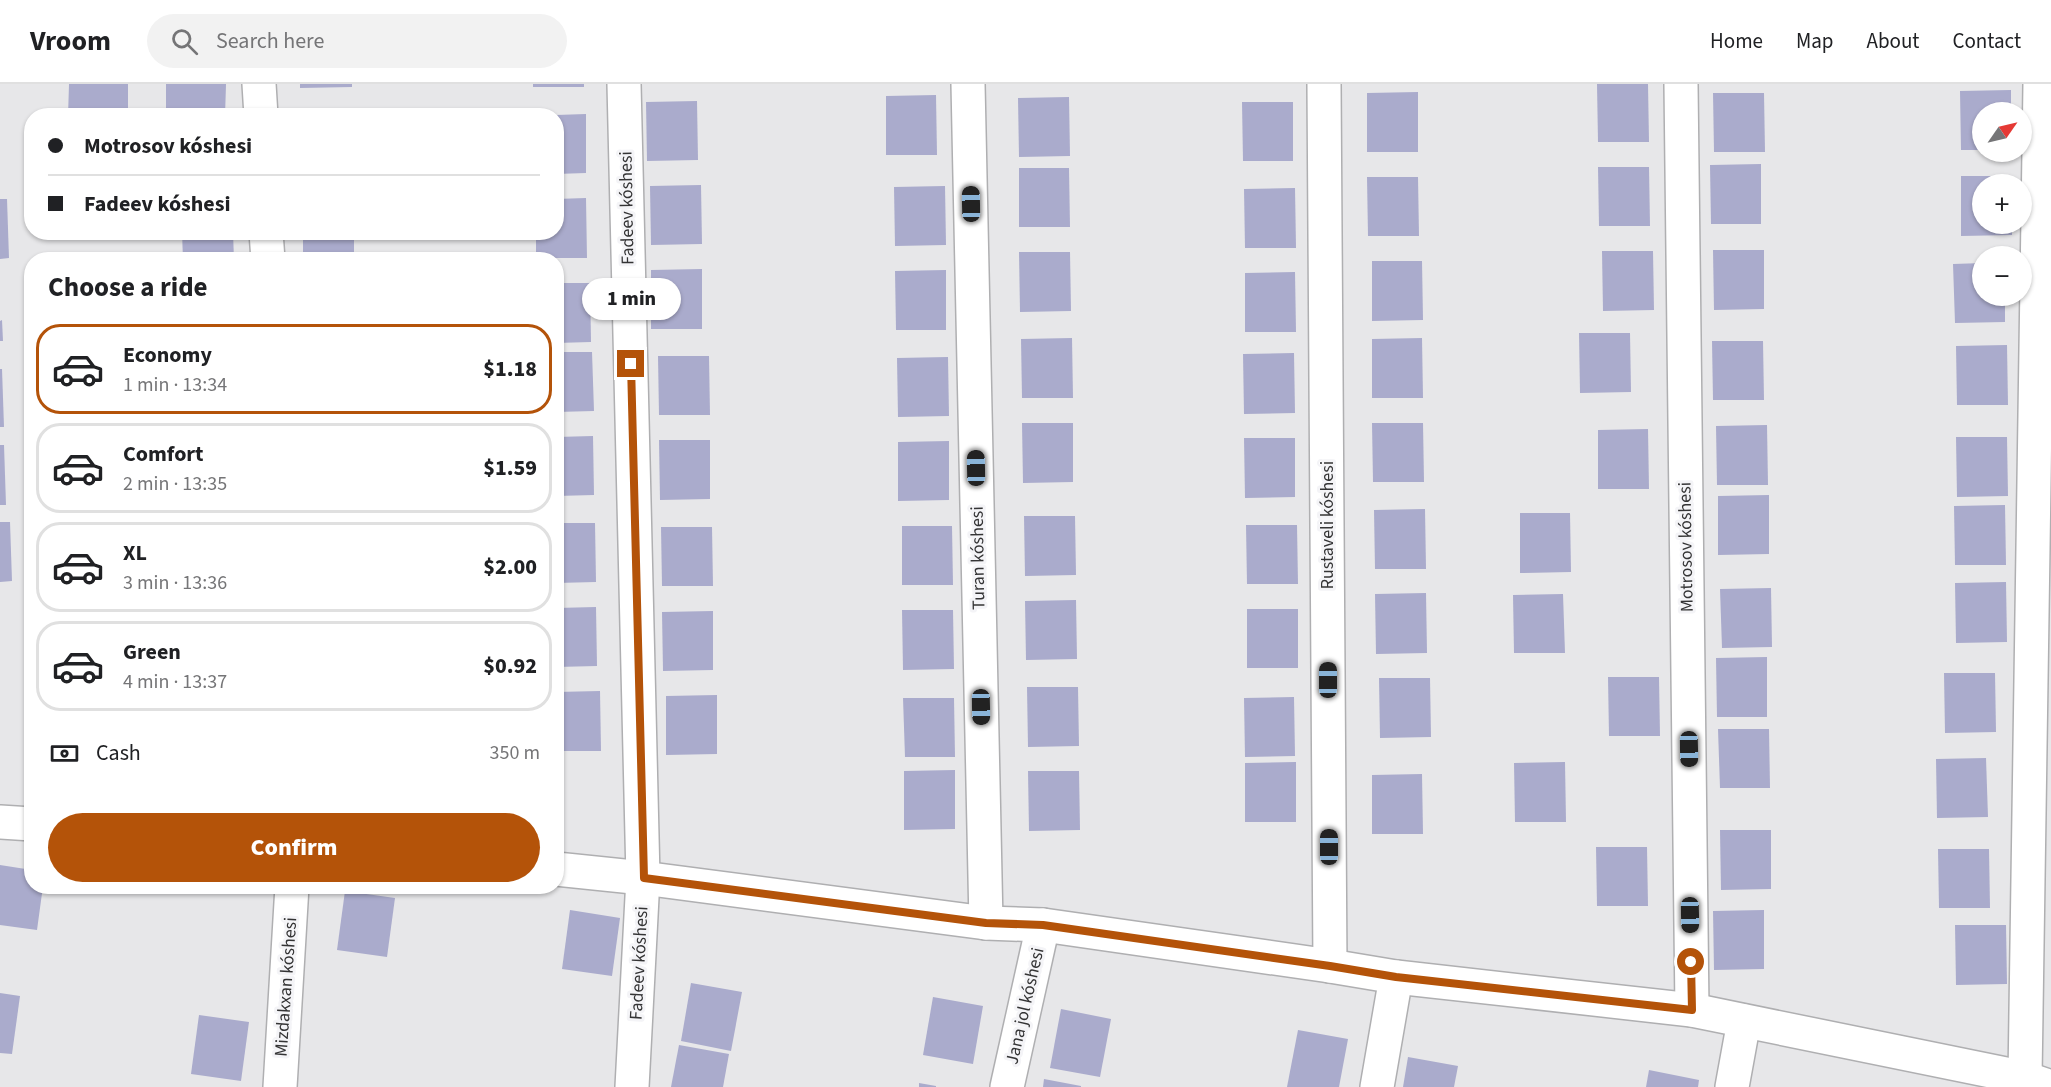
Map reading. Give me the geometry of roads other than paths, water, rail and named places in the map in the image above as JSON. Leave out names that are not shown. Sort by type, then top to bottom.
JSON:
[{"type":"street","points":[[259,84],[260,108]]},
{"type":"street","name":"Fadeev kóshesi","points":[[624,84],[644,878],[632,1087]]},
{"type":"street","name":"Turan kóshesi","points":[[968,84],[986,923]]},
{"type":"street","name":"Rustaveli kóshesi","points":[[1324,84],[1330,966]]},
{"type":"street","name":"Motrosov kóshesi","points":[[1681,84],[1692,1010]]},
{"type":"street","points":[[564,870],[644,878],[986,923],[1043,925],[1396,977],[1692,1010],[2038,1082],[2040,84]]},
{"type":"street","points":[[0,822],[24,824]]},
{"type":"street","name":"Mizdakxan kóshesi","points":[[280,1087],[292,894]]},
{"type":"street","name":"Jana jol kóshesi","points":[[1007,1087],[1043,925]]},
{"type":"street","points":[[1377,1087],[1396,977]]},
{"type":"street","points":[[1732,1087],[1744,1021]]}]
